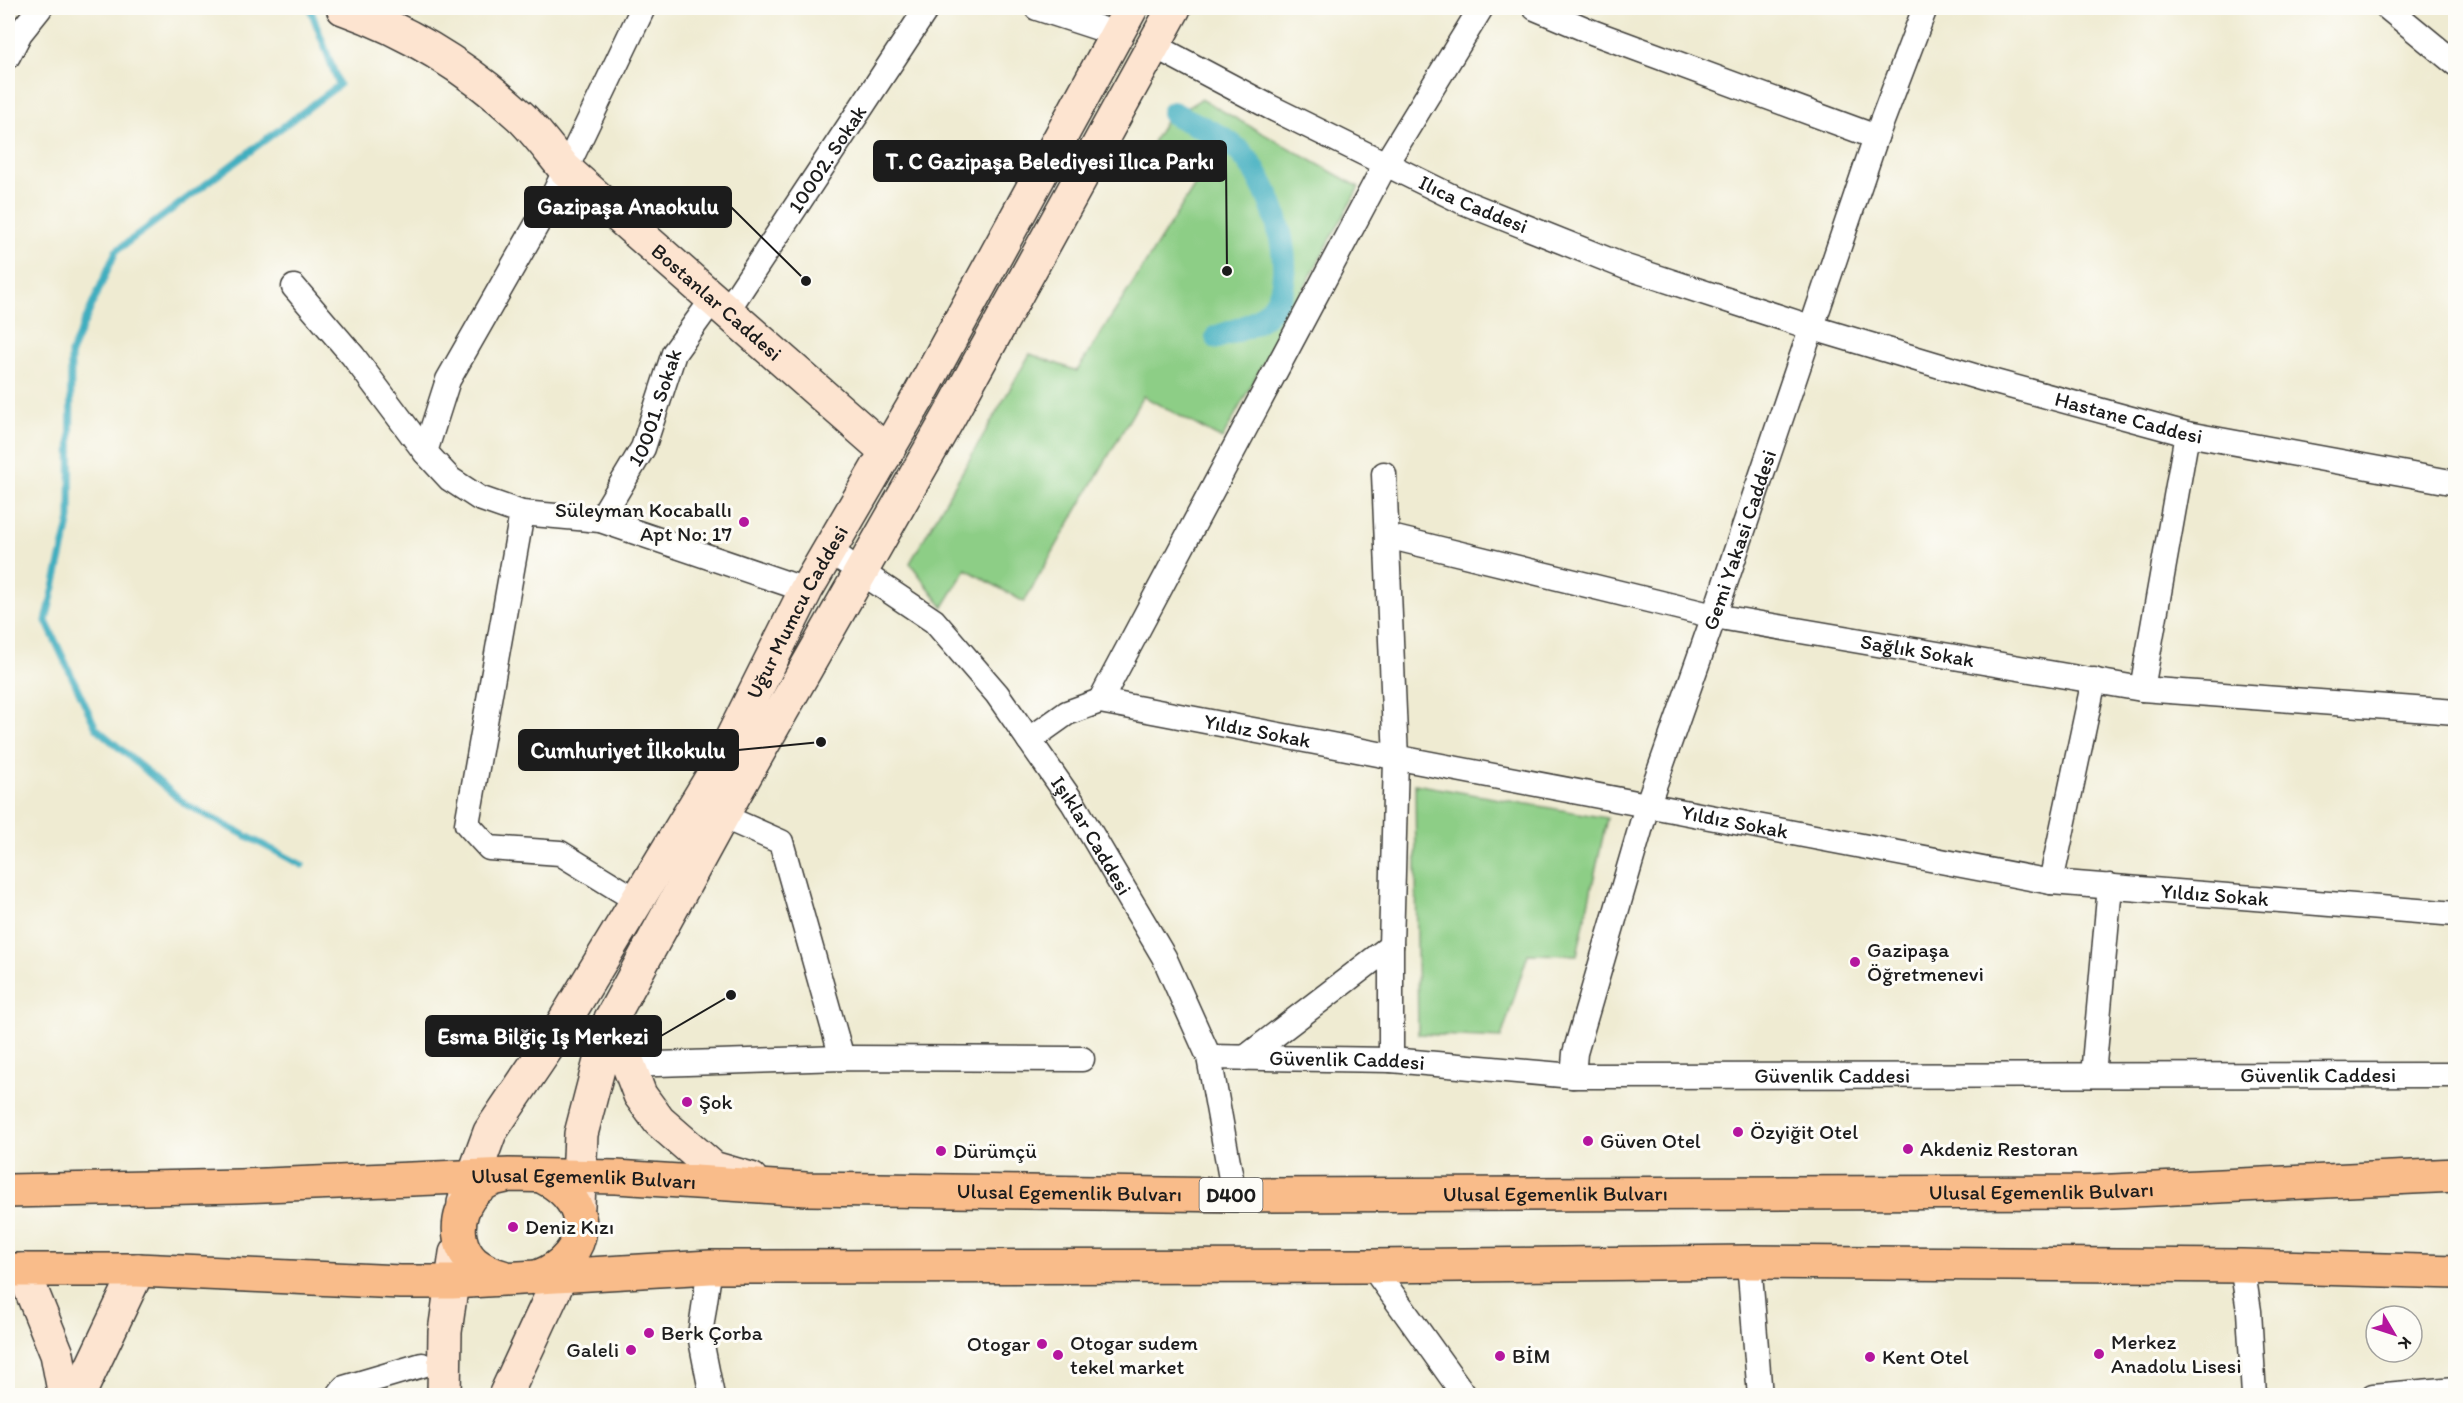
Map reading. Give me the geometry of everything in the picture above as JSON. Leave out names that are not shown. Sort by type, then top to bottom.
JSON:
[{"type":"highway","name":"Ulusal Egemenlik Bulvarı","points":[[8,1191],[240,1186],[509,1175],[545,1178],[616,1177],[806,1189],[1234,1195],[2091,1192],[2456,1174]]},
{"type":"highway","points":[[503,1277],[487,1272],[473,1262],[463,1247],[460,1222],[468,1198],[479,1186],[493,1178],[509,1175]]},
{"type":"highway","points":[[545,1178],[559,1185],[571,1196],[578,1211],[580,1227],[578,1243],[557,1270]]},
{"type":"highway","points":[[15,1270],[138,1270],[400,1282],[452,1282],[557,1270],[710,1267],[1372,1266],[1749,1262],[2242,1266],[2456,1272]]},
{"type":"main road","name":"Bostanlar Caddesi","points":[[343,8],[387,24],[448,60],[520,116],[565,169],[878,444],[885,455]]},
{"type":"main road","name":"Uğur Mumcu Caddesi","points":[[578,1211],[581,1134],[611,1019],[722,816],[949,417],[1174,8]]},
{"type":"main road","name":"Uğur Mumcu Caddesi","points":[[444,1395],[445,1332],[460,1222],[472,1177],[490,1132],[559,1030],[715,772],[806,590],[885,455],[1124,21]]},
{"type":"main road","points":[[611,1019],[640,1095],[659,1121],[713,1168],[735,1176],[806,1189]]},
{"type":"main road","points":[[15,1270],[57,1354],[65,1395]]},
{"type":"main road","points":[[78,1395],[138,1270]]},
{"type":"main road","points":[[505,1395],[557,1270]]},
{"type":"street","points":[[8,56],[20,33],[40,8]]},
{"type":"street","points":[[425,452],[448,380],[552,198],[643,8]]},
{"type":"street","name":"10002. Sokak","points":[[720,305],[927,8]]},
{"type":"street","points":[[1037,8],[1124,21]]},
{"type":"street","points":[[1029,740],[1067,713],[1100,700],[1385,165],[1481,8]]},
{"type":"street","points":[[1534,8],[1592,32],[1876,137]]},
{"type":"street","name":"Gemi Yakasi Caddesi","points":[[1573,1076],[1575,1053],[1647,806],[1714,616],[1876,137],[1925,8]]},
{"type":"street","points":[[2388,8],[2456,63]]},
{"type":"street","name":"Ilıca Caddesi","points":[[1153,45],[1385,165],[1461,201],[1626,267],[1810,327]]},
{"type":"street","points":[[294,287],[353,356],[425,452],[450,479],[479,498],[522,513],[600,520],[806,590]]},
{"type":"street","name":"10001. Sokak","points":[[600,520],[642,447],[674,353],[720,305]]},
{"type":"street","name":"Hastane Caddesi","points":[[1810,327],[1984,379],[2187,434],[2456,483]]},
{"type":"street","points":[[2142,688],[2187,434]]},
{"type":"street","points":[[1384,474],[1396,759],[1390,946],[1391,1060]]},
{"type":"street","points":[[522,513],[467,824],[489,848],[560,853],[638,901]]},
{"type":"street","name":"Sağlık Sokak","points":[[1387,536],[1714,616],[2142,688],[2456,712]]},
{"type":"street","name":"Işıklar Caddesi","points":[[830,551],[934,621],[998,694],[1072,803],[1164,957],[1209,1057],[1234,1195]]},
{"type":"street","points":[[2051,882],[2094,680]]},
{"type":"street","name":"Yıldız Sokak","points":[[1100,700],[1396,759],[2051,882],[2456,914]]},
{"type":"street","points":[[722,816],[781,842],[842,1059]]},
{"type":"street","points":[[2093,1075],[2110,885]]},
{"type":"street","points":[[1245,1058],[1390,946]]},
{"type":"street","name":"Güvenlik Caddesi","points":[[1209,1057],[1391,1060],[1573,1076],[2456,1076]]},
{"type":"street","points":[[627,1065],[842,1059],[1083,1059]]},
{"type":"street","points":[[1749,1262],[1760,1395]]},
{"type":"street","points":[[1372,1266],[1465,1395]]},
{"type":"street","points":[[2242,1266],[2249,1311],[2254,1395]]},
{"type":"street","points":[[710,1267],[700,1335],[712,1395]]},
{"type":"street","points":[[338,1395],[344,1388],[422,1365]]},
{"type":"street","points":[[2373,1395],[2456,1389]]},
{"type":"green space","points":[[1201,99],[1359,187],[1222,439],[1143,396],[1024,602],[966,569],[943,607],[910,563],[1030,354],[1077,371],[1202,174],[1153,142],[1166,120]]},
{"type":"green space","points":[[1415,784],[1607,818],[1577,955],[1528,954],[1501,1038],[1418,1034]]},
{"type":"waterway","points":[[302,865],[185,804],[96,728],[46,621],[70,519],[71,353],[116,251],[339,85],[310,8]]},
{"type":"waterway","points":[[1173,113],[1223,139],[1249,162],[1270,202],[1283,249],[1284,271],[1281,291],[1273,307],[1254,323],[1217,337]]},
{"type":"place","name":"T. C Gazipaşa Belediyesi Ilıca Parkı","points":[[1227,271]]},
{"type":"place","name":"Gazipaşa Anaokulu","points":[[806,281]]},
{"type":"place","name":"Süleyman Kocaballı Apt No: 17","points":[[744,522]]},
{"type":"place","name":"Cumhuriyet İlkokulu","points":[[821,742]]},
{"type":"place","name":"Gazipaşa Öğretmenevi","points":[[1855,962]]},
{"type":"place","name":"Esma Bilğiç Iş Merkezi","points":[[731,995]]},
{"type":"place","name":"Şok","points":[[687,1102]]},
{"type":"place","name":"Özyiğit Otel","points":[[1738,1132]]},
{"type":"place","name":"Güven Otel","points":[[1588,1141]]},
{"type":"place","name":"Akdeniz Restoran","points":[[1908,1149]]},
{"type":"place","name":"Dürümçü","points":[[941,1151]]},
{"type":"place","name":"Deniz Kızı","points":[[513,1227]]},
{"type":"place","name":"Berk Çorba","points":[[649,1333]]},
{"type":"place","name":"Otogar","points":[[1042,1344]]},
{"type":"place","name":"Galeli","points":[[631,1350]]},
{"type":"place","name":"Merkez Anadolu Lisesi","points":[[2099,1354]]},
{"type":"place","name":"Otogar sudem tekel market","points":[[1058,1355]]},
{"type":"place","name":"BİM","points":[[1500,1356]]},
{"type":"place","name":"Kent Otel","points":[[1870,1357]]}]
